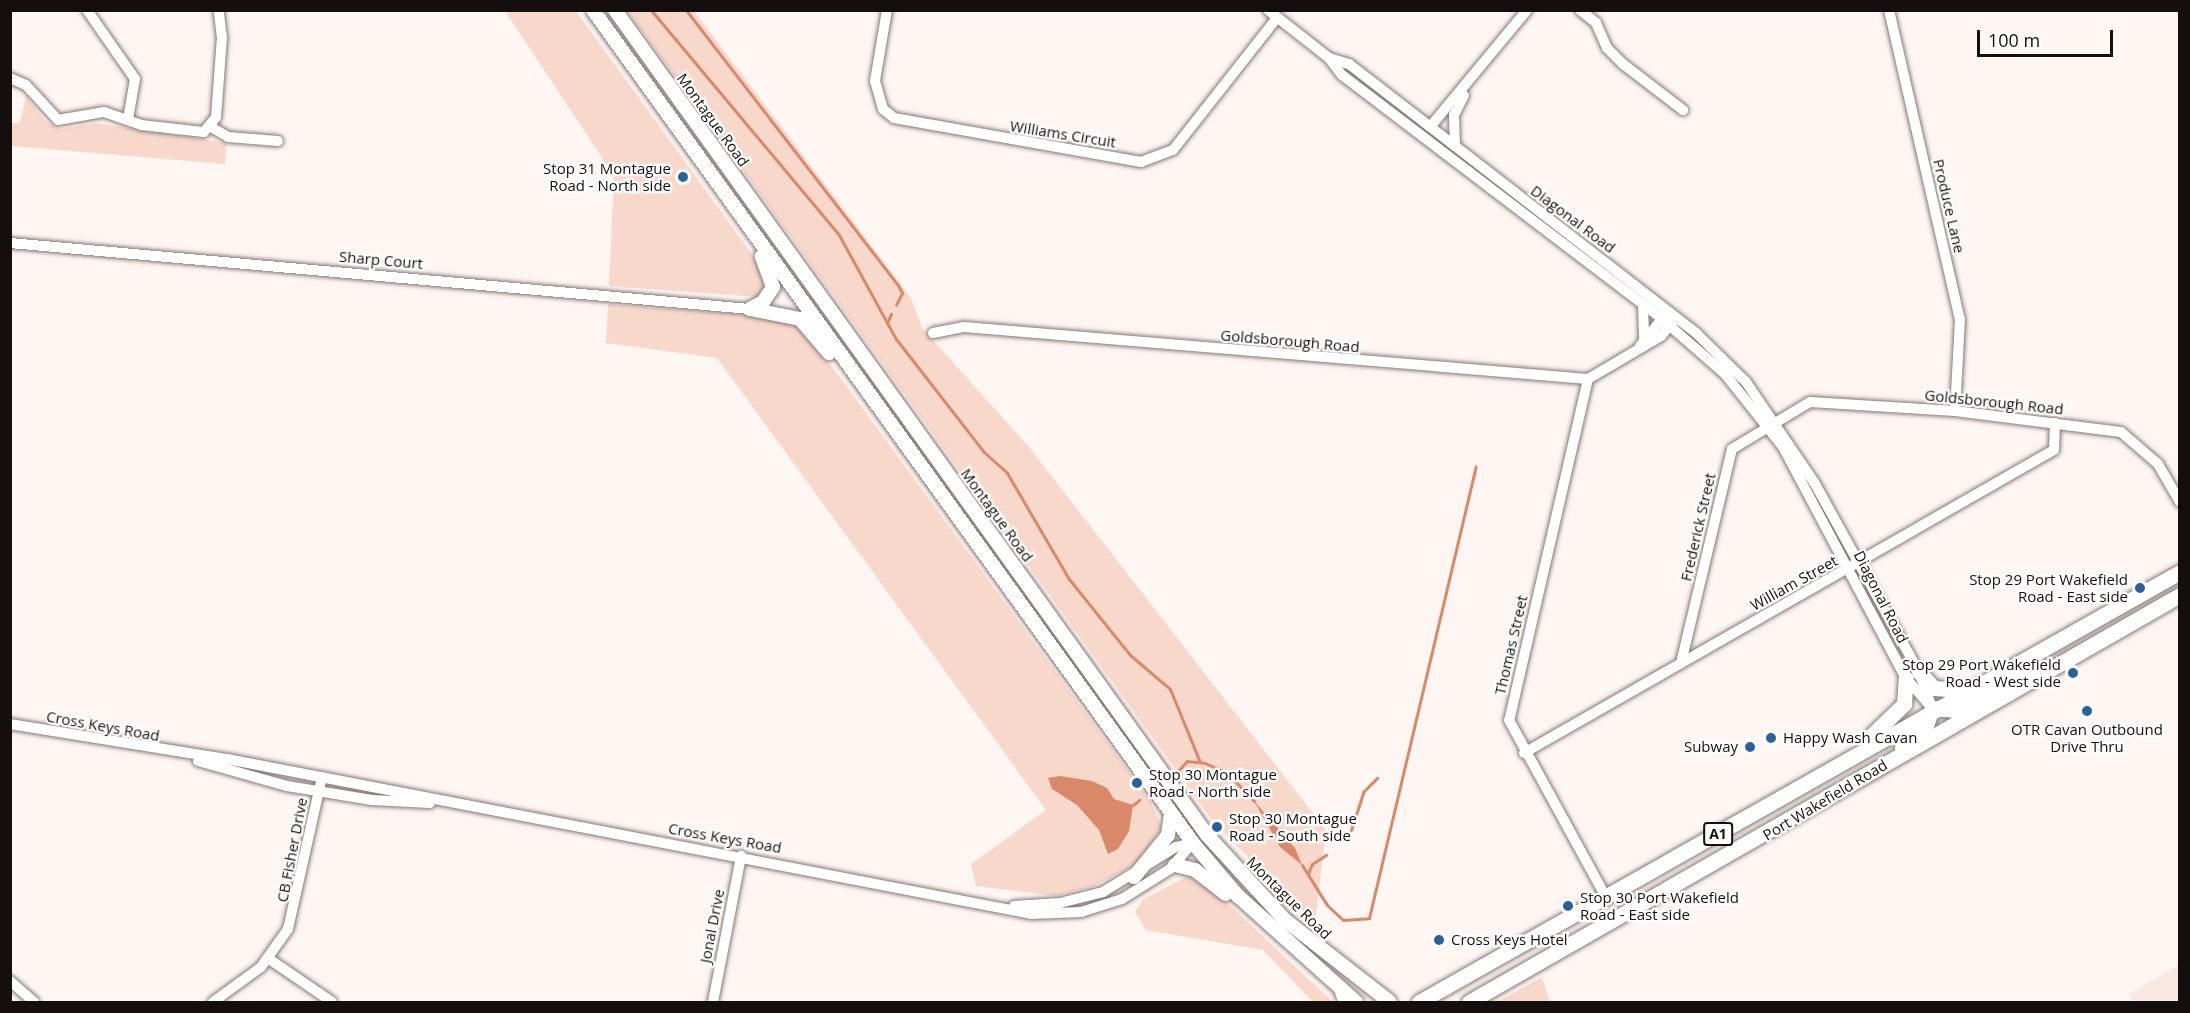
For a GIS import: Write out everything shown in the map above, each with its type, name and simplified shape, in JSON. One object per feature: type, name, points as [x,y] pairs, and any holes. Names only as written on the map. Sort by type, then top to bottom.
[{"type":"highway","name":"Port Wakefield Road","points":[[1419,1002],[1703,842],[1962,690],[2180,572]]},
{"type":"highway","name":"Port Wakefield Road","points":[[1469,1002],[1646,904],[2180,595]]},
{"type":"highway","points":[[1878,768],[1927,723],[1932,708],[1956,710],[2002,683],[2079,652]]},
{"type":"highway","points":[[1829,769],[1897,713],[1906,700],[1912,675],[1934,688],[1962,690]]},
{"type":"highway","points":[[1703,842],[1733,835],[1742,849]]},
{"type":"highway","points":[[1606,897],[1614,905],[1646,904]]},
{"type":"highway","points":[[1484,1002],[1496,987]]},
{"type":"main road","points":[[593,10],[1193,843],[1344,997],[1356,1002]]},
{"type":"main road","name":"Montague Road","points":[[615,10],[1148,754],[1240,874],[1321,952],[1390,1002]]},
{"type":"main road","points":[[747,224],[773,287],[764,302],[750,309]]},
{"type":"main road","points":[[750,309],[800,319],[864,388]]},
{"type":"main road","points":[[1148,754],[1193,830],[1193,843]]},
{"type":"main road","points":[[1134,877],[1168,835],[1171,814]]},
{"type":"main road","points":[[1193,843],[1240,874]]},
{"type":"main road","points":[[1175,865],[1205,876],[1254,921],[1287,941]]},
{"type":"street","points":[[87,10],[135,79],[128,119]]},
{"type":"street","name":"Williams Circuit","points":[[887,10],[875,81],[883,109],[894,118],[1141,162],[1173,150],[1273,14]]},
{"type":"street","points":[[1443,153],[1430,127],[1468,87],[1527,10]]},
{"type":"street","points":[[1580,10],[1623,64],[1683,110]]},
{"type":"street","name":"Produce Lane","points":[[1889,10],[1960,319],[1955,411]]},
{"type":"street","points":[[211,128],[222,38],[218,11]]},
{"type":"street","name":"Diagonal Road","points":[[1273,14],[1329,58],[1341,75],[1643,304],[1669,319]]},
{"type":"street","name":"Diagonal Road","points":[[1329,58],[1349,64],[1455,146],[1746,382],[1854,566],[1932,708]]},
{"type":"street","points":[[10,78],[26,85],[56,120],[104,112],[176,130],[211,128],[228,137],[278,141]]},
{"type":"street","points":[[1455,146],[1454,115],[1468,87]]},
{"type":"street","name":"Sharp Court","points":[[10,243],[750,309]]},
{"type":"street","points":[[1643,304],[1644,340]]},
{"type":"street","points":[[1637,350],[1644,340],[1669,319]]},
{"type":"street","points":[[1588,379],[1637,350],[1669,319]]},
{"type":"street","name":"Goldsborough Road","points":[[933,333],[964,327],[1588,379]]},
{"type":"street","name":"Thomas Street","points":[[1588,379],[1509,720],[1524,753],[1606,897]]},
{"type":"street","name":"Goldsborough Road","points":[[1772,423],[1810,402],[1955,411],[2121,432],[2158,464],[2180,502]]},
{"type":"street","name":"Frederick Street","points":[[1681,663],[1732,449],[1772,423]]},
{"type":"street","name":"William Street","points":[[1524,753],[2054,450],[2055,423]]},
{"type":"street","name":"Cross Keys Road","points":[[10,724],[189,757],[322,777],[439,803],[741,856],[1042,915],[1097,908],[1135,892],[1175,865],[1193,843]]},
{"type":"street","name":"Cross Keys Road","points":[[189,757],[251,778],[319,791],[439,803]]},
{"type":"street","name":"CB Fisher Drive","points":[[213,1002],[269,959],[295,912],[322,777]]},
{"type":"street","name":"Cross Keys Road","points":[[1005,906],[1072,902],[1134,877],[1176,847],[1193,843]]},
{"type":"street","name":"Jonal Drive","points":[[713,1002],[741,856]]},
{"type":"street","points":[[269,959],[332,1002]]},
{"type":"street","points":[[10,981],[34,1002]]},
{"type":"shaded area","points":[[505,11],[576,11],[751,253],[765,284],[758,297],[609,286],[614,176]]},
{"type":"shaded area","points":[[628,11],[694,11],[911,298],[922,328],[1029,447],[1326,830],[1315,923],[1215,824]]},
{"type":"shaded area","points":[[26,96],[45,121],[61,129],[96,123],[227,143],[225,164],[11,146],[11,123],[20,123]]},
{"type":"shaded area","points":[[608,304],[791,319],[817,346],[1150,801],[1162,827],[1137,863],[1094,886],[1056,896],[976,886],[971,864],[1046,810],[717,358],[606,343]]},
{"type":"shaded area","points":[[1060,776],[1092,781],[1107,788],[1114,799],[1133,805],[1129,831],[1118,849],[1108,854],[1099,830],[1077,805],[1052,789],[1048,778]]},
{"type":"shaded area","points":[[1254,801],[1295,848],[1302,865],[1280,847]]},
{"type":"shaded area","points":[[1188,876],[1222,898],[1333,1002],[1313,1002],[1263,950],[1146,930],[1135,912],[1142,900]]},
{"type":"shaded area","points":[[2179,965],[2179,1002],[2134,1002],[2129,994]]},
{"type":"shaded area","points":[[1542,977],[1550,1002],[1497,1002],[1521,989]]},
{"type":"waterway","points":[[651,10],[839,235],[896,339],[984,452],[1007,473],[1069,579],[1130,655],[1170,689],[1200,762]]},
{"type":"waterway","points":[[686,10],[898,285],[902,293],[896,305]]},
{"type":"waterway","points":[[887,323],[891,314]]},
{"type":"waterway","points":[[1302,865],[1327,905],[1343,920],[1369,918],[1476,467]]},
{"type":"waterway","points":[[1178,771],[1187,761],[1205,763],[1227,773],[1254,801]]},
{"type":"waterway","points":[[1351,830],[1363,792],[1377,778]]},
{"type":"waterway","points":[[1133,805],[1139,800]]},
{"type":"waterway","points":[[1308,874],[1312,864],[1326,855]]},
{"type":"place","name":"Stop 31 Montague Road - North side","points":[[683,177]]},
{"type":"place","name":"Stop 29 Port Wakefield Road - East side","points":[[2140,588]]},
{"type":"place","name":"Stop 29 Port Wakefield Road - West side","points":[[2073,673]]},
{"type":"place","name":"OTR Cavan Outbound Drive Thru","points":[[2087,711]]},
{"type":"place","name":"Happy Wash Cavan","points":[[1771,738]]},
{"type":"place","name":"Subway","points":[[1750,747]]},
{"type":"place","name":"Stop 30 Montague Road - North side","points":[[1137,783]]},
{"type":"place","name":"Stop 30 Montague Road - South side","points":[[1217,827]]},
{"type":"place","name":"Stop 30 Port Wakefield Road - East side","points":[[1568,906]]},
{"type":"place","name":"Cross Keys Hotel","points":[[1439,940]]}]
